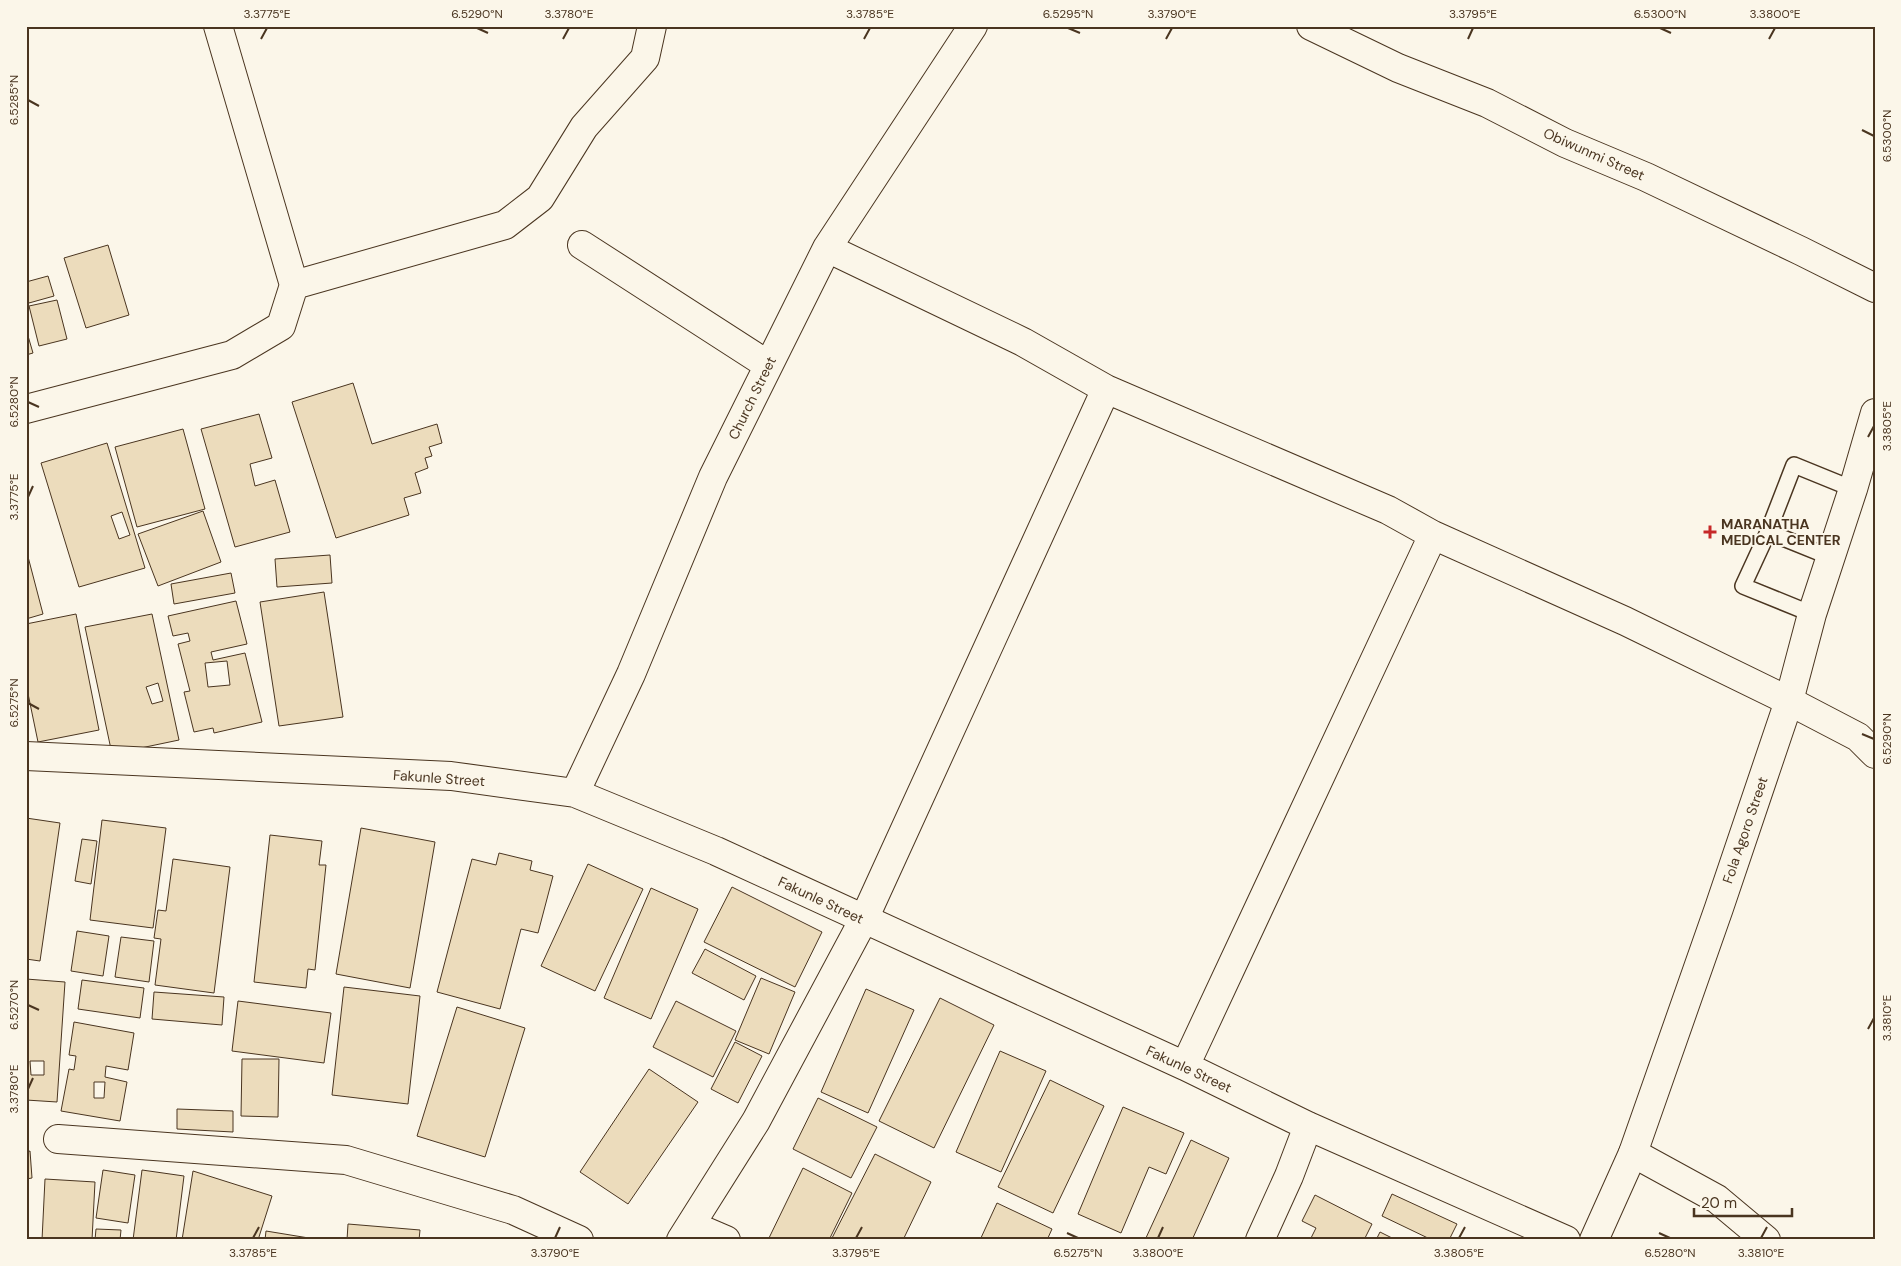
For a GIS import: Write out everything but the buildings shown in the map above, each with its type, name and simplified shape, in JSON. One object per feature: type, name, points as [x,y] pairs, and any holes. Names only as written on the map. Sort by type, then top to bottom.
[{"type":"street","points":[[26,409],[232,355],[281,326],[294,286],[218,26]]},
{"type":"street","points":[[294,286],[505,225],[540,198],[584,127],[645,58],[652,26]]},
{"type":"street","name":"Church Street","points":[[575,793],[631,674],[713,477],[827,248],[973,26]]},
{"type":"street","name":"Obiwunmi Street","points":[[1311,26],[1398,68],[1487,103],[1565,143],[1655,181],[1875,288]]},
{"type":"street","points":[[582,245],[768,365]]},
{"type":"street","points":[[827,248],[1023,342],[1106,389],[1388,510],[1433,535],[1625,621],[1858,737],[1875,754]]},
{"type":"street","points":[[726,1240],[686,1232],[756,1121],[864,919],[1106,389]]},
{"type":"street","name":"Fola Agoro Street","points":[[1594,1240],[1632,1153],[1719,908],[1789,701],[1812,614],[1853,489],[1875,413]]},
{"type":"street","points":[[1185,1066],[1433,535]]},
{"type":"street","name":"Fakunle Street","points":[[26,756],[451,776],[575,793],[716,851],[1185,1066],[1308,1126],[1566,1240]]},
{"type":"street","points":[[1260,1240],[1289,1176],[1308,1126]]},
{"type":"street","points":[[58,1139],[346,1160],[513,1210],[578,1240]]},
{"type":"street","points":[[1632,1153],[1718,1200],[1766,1240]]},
{"type":"lane","points":[[1812,614],[1743,586],[1768,532],[1794,465],[1853,489]]},
{"type":"lane","points":[[1768,532],[1830,557]]},
{"type":"place","name":"MARANATHA MEDICAL CENTER","points":[[1710,532]]}]
